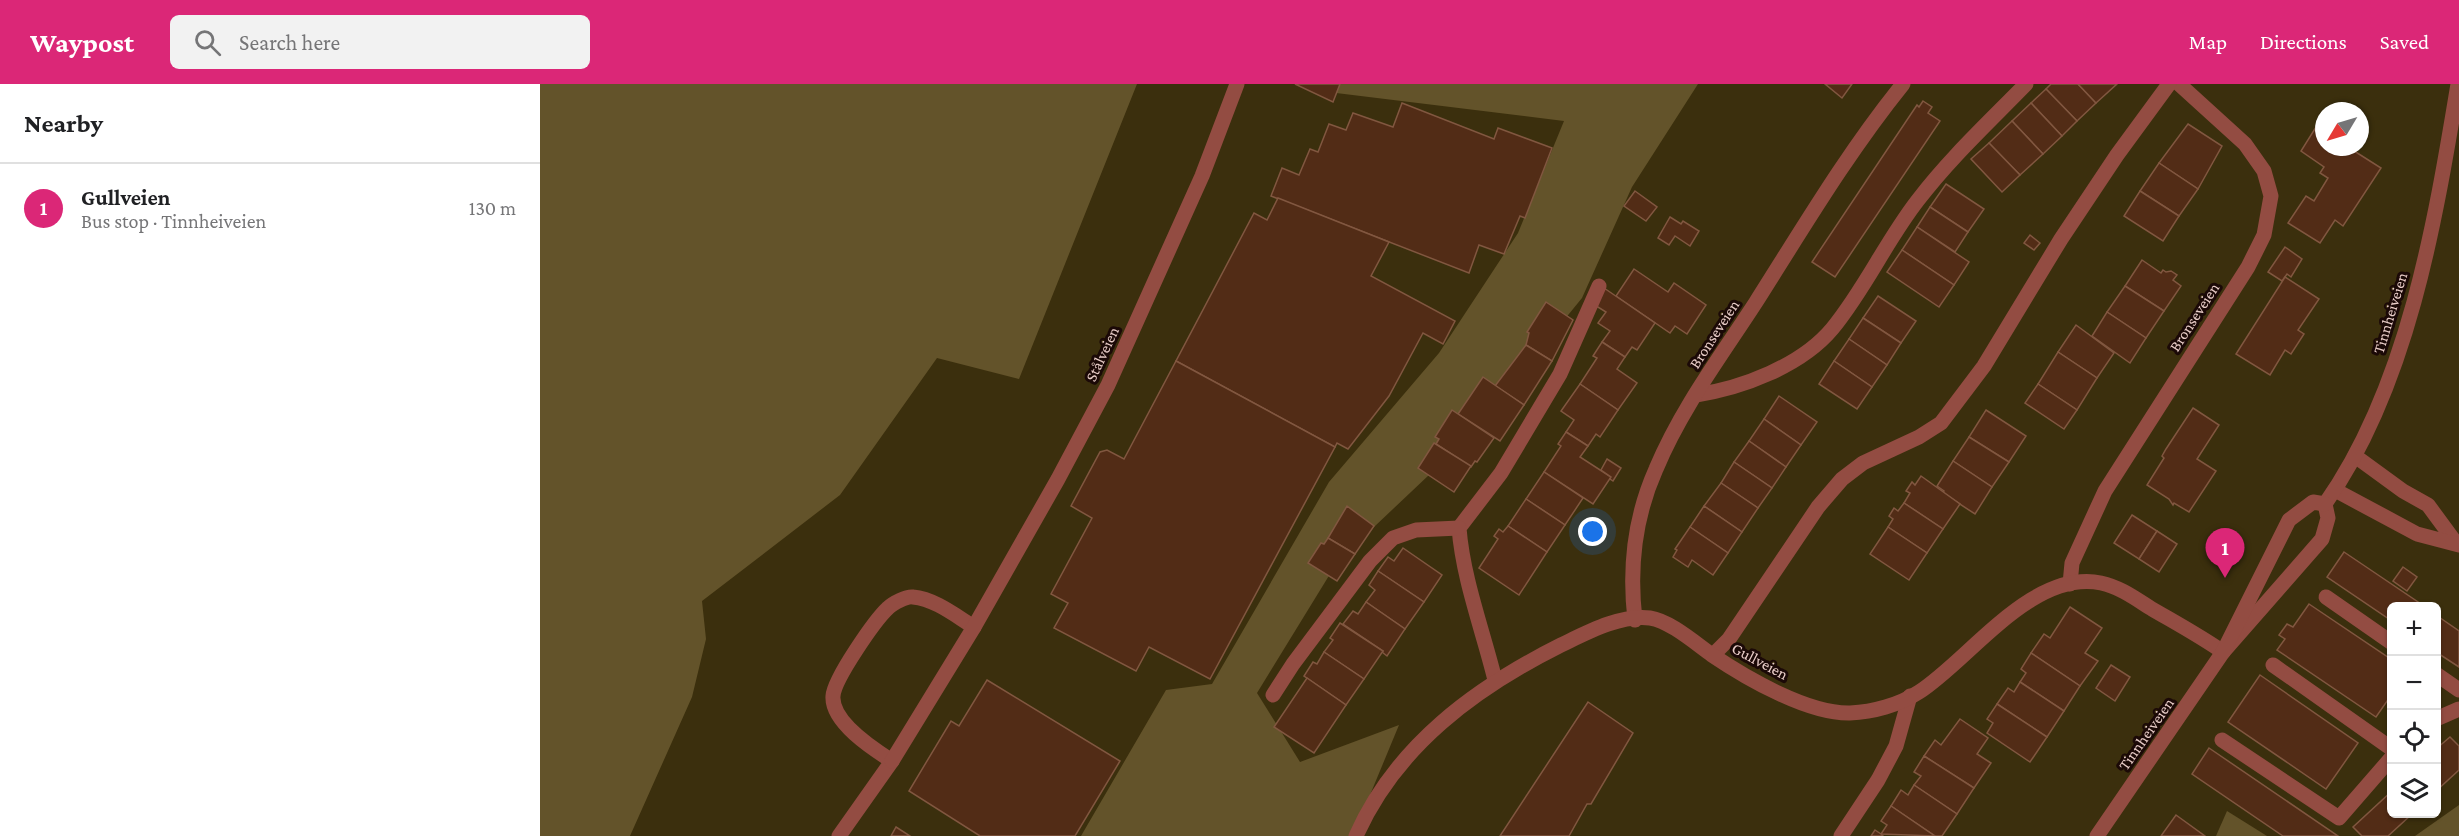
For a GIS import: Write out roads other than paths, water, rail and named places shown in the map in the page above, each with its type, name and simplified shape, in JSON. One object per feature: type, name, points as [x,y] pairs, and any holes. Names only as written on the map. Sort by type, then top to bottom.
[{"type":"street","name":"Stålveien","points":[[839,836],[892,761],[974,627],[1108,385],[1198,187],[1237,84]]},
{"type":"street","name":"Bronseveien","points":[[1696,395],[1815,206],[1903,84]]},
{"type":"street","name":"Bronseveien","points":[[1696,395],[1720,391],[1779,369],[1807,351],[1831,330],[1917,201],[1946,166],[2026,84]]},
{"type":"street","points":[[1713,655],[1729,639],[1813,515],[1842,479],[1863,463],[1919,438],[1941,423],[1984,366],[2061,239],[2117,155],[2169,84]]},
{"type":"street","name":"Bronseveien","points":[[2070,584],[2072,563],[2105,491],[2248,267],[2264,235],[2271,195],[2264,171],[2245,144],[2179,84]]},
{"type":"street","name":"Tinnheiveien","points":[[2223,652],[2322,539],[2328,518],[2325,504],[2355,456],[2384,391],[2418,294],[2441,186],[2458,84]]},
{"type":"street","points":[[1495,680],[1484,632],[1462,560],[1459,528],[1501,473],[1560,374],[1599,286]]},
{"type":"street","points":[[1635,620],[1632,588],[1641,511],[1655,469],[1696,395]]},
{"type":"street","points":[[2355,456],[2403,491],[2428,505],[2457,544]]},
{"type":"street","points":[[2335,490],[2417,534],[2457,544]]},
{"type":"street","name":"Tinnheiveien","points":[[2097,836],[2223,652],[2289,520],[2313,501],[2325,504]]},
{"type":"street","points":[[1273,695],[1293,664],[1370,561],[1393,538],[1416,530],[1459,528]]},
{"type":"street","name":"Gullveien","points":[[1354,833],[1380,791],[1418,744],[1456,710],[1495,680],[1590,631],[1618,621],[1650,618],[1680,632],[1744,676],[1806,705],[1848,713],[1887,707],[1918,693],[2005,617],[2040,595],[2070,584],[2100,583],[2125,592],[2183,625],[2223,652]]},
{"type":"street","points":[[892,761],[866,744],[849,728],[837,712],[833,696],[844,670],[865,635],[889,607],[910,597],[930,602],[974,627]]},
{"type":"street","points":[[2326,597],[2387,640]]},
{"type":"street","points":[[2273,665],[2387,746]]},
{"type":"street","points":[[2441,677],[2459,690]]},
{"type":"street","points":[[1841,836],[1878,780],[1896,746],[1910,696]]},
{"type":"street","points":[[2441,717],[2459,709]]},
{"type":"street","points":[[2222,740],[2339,818],[2387,762]]},
{"type":"place","name":"Gullveien","points":[[2225,578]]}]
